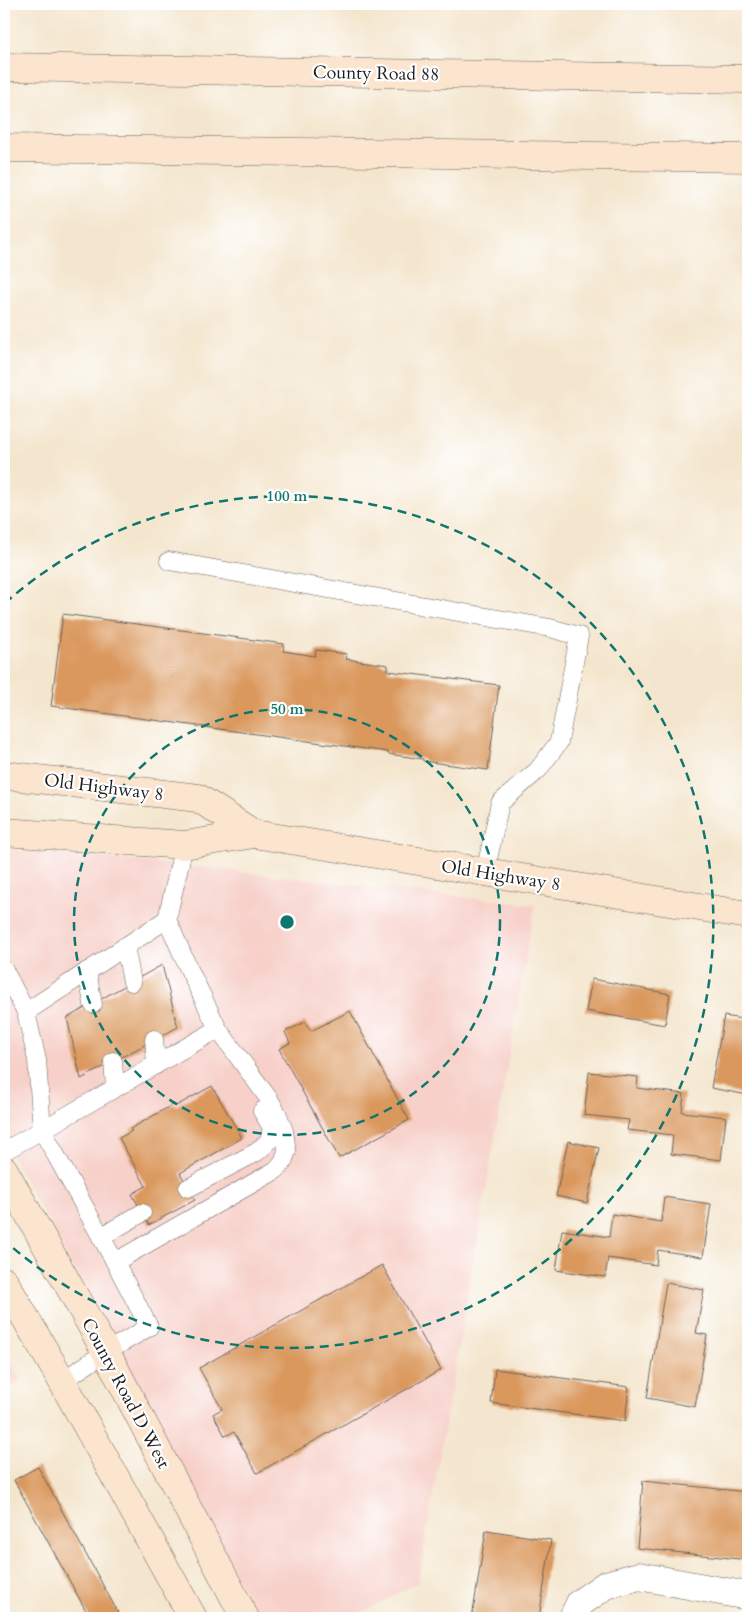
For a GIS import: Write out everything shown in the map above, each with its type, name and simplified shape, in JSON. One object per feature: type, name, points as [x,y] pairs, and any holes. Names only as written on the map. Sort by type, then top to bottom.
[{"type":"main road","name":"County Road 88","points":[[4,67],[748,79]]},
{"type":"main road","points":[[4,148],[748,158]]},
{"type":"main road","name":"Old Highway 8","points":[[4,775],[198,798],[254,834]]},
{"type":"main road","name":"Old Highway 8","points":[[4,832],[184,845],[254,834],[748,915]]},
{"type":"main road","name":"County Road D West","points":[[4,1170],[106,1352],[245,1618]]},
{"type":"main road","points":[[4,1281],[62,1381],[193,1618]]},
{"type":"street","points":[[573,1618],[580,1603],[586,1598],[606,1586],[639,1576],[748,1596]]},
{"type":"lane","points":[[169,561],[550,628],[579,636],[559,742],[538,770],[500,803],[485,873]]},
{"type":"lane","points":[[115,1262],[276,1170],[283,1162],[287,1152],[284,1131],[269,1099],[218,1029],[167,918],[184,845]]},
{"type":"lane","points":[[26,1012],[167,918]]},
{"type":"lane","points":[[125,946],[132,982]]},
{"type":"lane","points":[[4,970],[26,1012],[37,1060],[42,1130],[149,1327],[62,1381]]},
{"type":"lane","points":[[87,971],[93,1004]]},
{"type":"lane","points":[[4,1151],[218,1029]]},
{"type":"lane","points":[[154,1039],[156,1065]]},
{"type":"lane","points":[[114,1061],[115,1088]]},
{"type":"lane","points":[[188,1188],[257,1152],[269,1141],[272,1128],[255,1097],[253,1077]]},
{"type":"lane","points":[[101,1237],[142,1213]]},
{"type":"shaded area","points":[[4,849],[207,868],[535,905],[418,1582],[353,1618],[258,1618],[127,1366],[4,1142]]},
{"type":"shaded area","points":[[4,1349],[21,1381],[4,1391]]},
{"type":"building","points":[[63,614],[284,644],[283,651],[315,656],[316,650],[347,654],[346,659],[388,665],[388,671],[499,685],[488,770],[423,761],[423,759],[388,754],[388,752],[51,706]]},
{"type":"building","points":[[162,965],[178,1027],[81,1079],[67,1018]]},
{"type":"building","points":[[592,979],[670,994],[665,1025],[586,1011]]},
{"type":"building","points":[[350,1011],[409,1120],[339,1158],[279,1049],[290,1043],[285,1032],[305,1022],[311,1031]]},
{"type":"building","points":[[724,1016],[748,1020],[748,1095],[711,1088]]},
{"type":"building","points":[[589,1072],[638,1077],[637,1088],[684,1094],[682,1112],[726,1117],[721,1160],[671,1154],[673,1135],[627,1130],[629,1120],[584,1115]]},
{"type":"building","points":[[212,1086],[242,1138],[180,1173],[195,1200],[149,1225],[132,1194],[146,1186],[119,1138],[132,1131],[130,1129],[174,1104],[176,1106]]},
{"type":"building","points":[[568,1141],[599,1148],[587,1203],[556,1196]]},
{"type":"building","points":[[664,1197],[711,1204],[703,1257],[658,1250],[656,1265],[608,1258],[605,1277],[556,1270],[562,1230],[609,1237],[612,1214],[661,1222]]},
{"type":"building","points":[[382,1265],[441,1370],[257,1473],[234,1432],[225,1436],[213,1414],[222,1409],[199,1368]]},
{"type":"building","points":[[666,1283],[704,1290],[696,1333],[707,1335],[695,1407],[647,1398]]},
{"type":"building","points":[[495,1369],[629,1387],[625,1421],[491,1403]]},
{"type":"building","points":[[747,1399],[748,1416],[745,1416]]},
{"type":"building","points":[[38,1467],[121,1618],[90,1618],[14,1480]]},
{"type":"building","points":[[643,1481],[748,1492],[748,1560],[637,1548]]},
{"type":"building","points":[[486,1530],[551,1540],[539,1618],[472,1618]]}]
